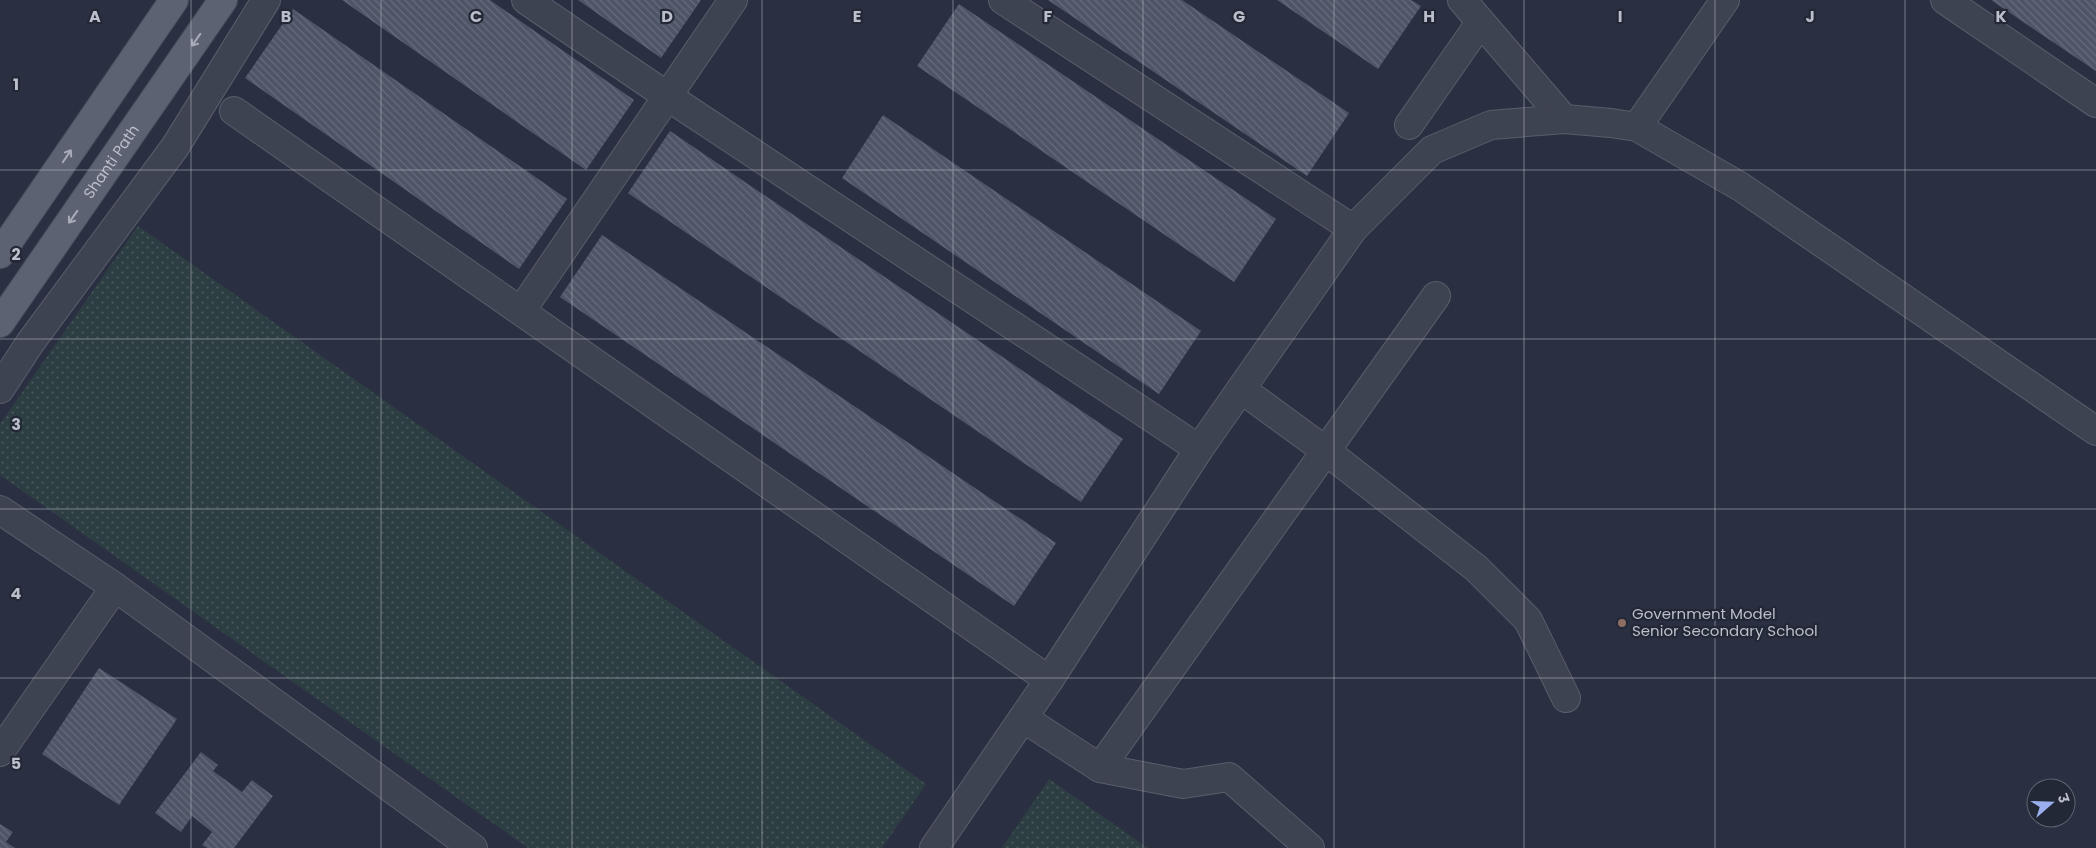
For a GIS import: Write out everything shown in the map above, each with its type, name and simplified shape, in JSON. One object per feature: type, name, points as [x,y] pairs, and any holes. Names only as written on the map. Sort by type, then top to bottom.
[{"type":"main road","points":[[0,254],[174,0]]},
{"type":"main road","name":"Shanti Path","points":[[0,323],[223,0]]},
{"type":"street","points":[[0,389],[30,343],[175,147],[266,0]]},
{"type":"street","points":[[526,0],[667,96],[1199,449]]},
{"type":"street","points":[[521,311],[734,0]]},
{"type":"street","points":[[1003,0],[1353,229]]},
{"type":"street","points":[[1462,0],[1564,119]]},
{"type":"street","points":[[1638,127],[1725,0]]},
{"type":"street","points":[[1945,0],[2096,103]]},
{"type":"street","points":[[1409,125],[1480,23]]},
{"type":"street","points":[[234,111],[1049,680]]},
{"type":"street","points":[[934,848],[1049,680],[1199,449],[1353,229],[1432,150],[1491,125],[1564,119],[1638,127],[1741,186],[2096,431]]},
{"type":"street","points":[[1100,768],[1436,296]]},
{"type":"street","points":[[1241,389],[1326,450],[1476,568],[1528,620],[1566,698]]},
{"type":"street","points":[[0,510],[115,588],[473,848]]},
{"type":"street","points":[[0,752],[115,588]]},
{"type":"street","points":[[1023,718],[1100,768],[1183,784],[1229,777],[1310,848]]},
{"type":"shaded area","points":[[138,226],[926,784],[882,848],[528,848],[0,475],[0,424]]},
{"type":"shaded area","points":[[1049,779],[1148,848],[1002,848]]},
{"type":"building","points":[[342,0],[490,0],[634,100],[586,170]]},
{"type":"building","points":[[578,0],[701,0],[661,58]]},
{"type":"building","points":[[1048,0],[1182,0],[1349,113],[1307,176]]},
{"type":"building","points":[[1277,0],[1411,0],[1421,6],[1378,69]]},
{"type":"building","points":[[1991,0],[2096,0],[2096,71],[2035,30]]},
{"type":"building","points":[[959,4],[1276,219],[1234,282],[917,66]]},
{"type":"building","points":[[293,9],[567,199],[519,269],[245,78]]},
{"type":"building","points":[[883,115],[1201,331],[1159,394],[842,178]]},
{"type":"building","points":[[670,131],[1123,439],[1081,502],[628,193]]},
{"type":"building","points":[[602,235],[1056,543],[1014,606],[560,297]]},
{"type":"building","points":[[99,668],[177,719],[119,805],[42,754]]},
{"type":"building","points":[[201,752],[218,765],[213,771],[242,792],[252,780],[273,796],[234,848],[207,848],[202,845],[212,832],[192,816],[181,832],[155,813]]},
{"type":"building","points":[[0,824],[13,832],[6,842],[15,848],[0,848]]},
{"type":"place","name":"Government Model Senior Secondary School","points":[[1622,623]]}]
